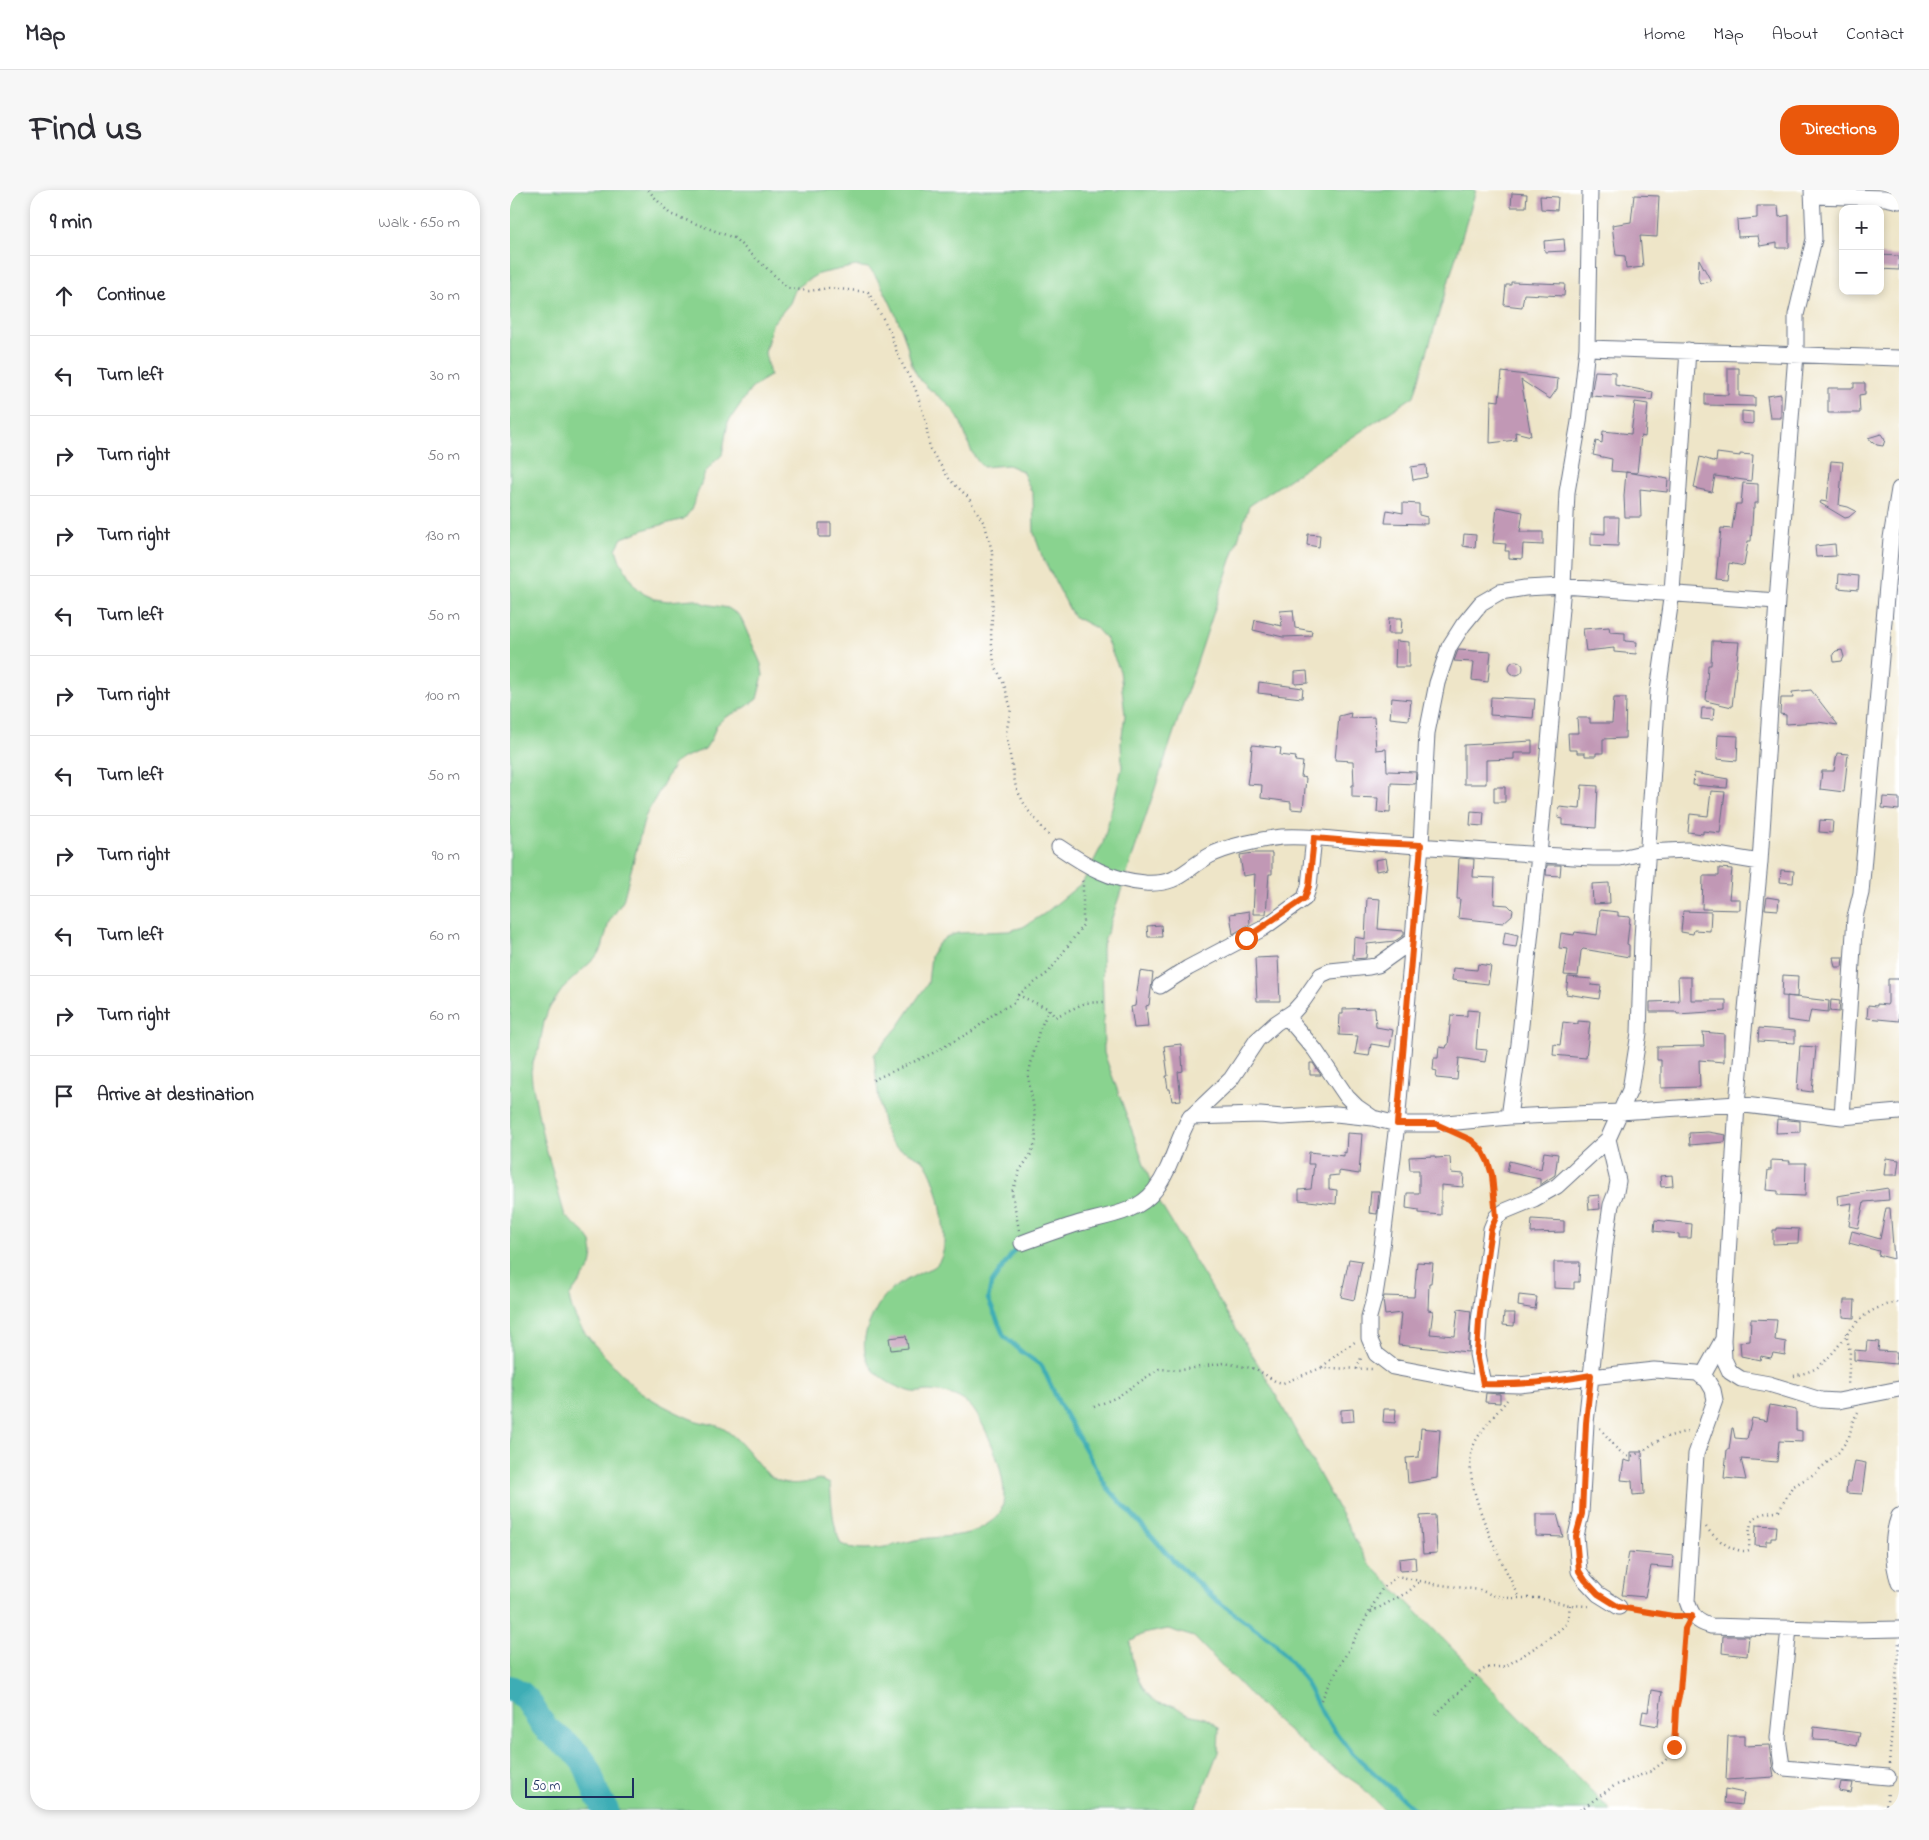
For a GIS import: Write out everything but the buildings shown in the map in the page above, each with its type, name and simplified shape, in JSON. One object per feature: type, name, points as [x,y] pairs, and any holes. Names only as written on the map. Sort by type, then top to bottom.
[{"type":"street","points":[[1509,1118],[1519,1044],[1539,855],[1563,586],[1567,492],[1579,422],[1587,348],[1590,190]]},
{"type":"street","points":[[1899,201],[1885,198],[1812,193],[1814,239],[1796,315],[1796,354],[1777,600],[1760,862],[1737,1104],[1723,1340],[1724,1360],[1730,1372],[1740,1379],[1769,1384],[1821,1400],[1838,1401],[1899,1389]]},
{"type":"street","points":[[1587,348],[1899,358]]},
{"type":"street","points":[[1483,1384],[1477,1354],[1479,1321],[1491,1229],[1496,1217],[1556,1186],[1608,1139],[1630,1090],[1639,1034],[1642,938],[1658,691],[1672,592],[1688,350]]},
{"type":"street","points":[[1842,1117],[1855,917],[1860,893],[1891,538],[1899,489]]},
{"type":"street","points":[[1777,600],[1563,586],[1500,592],[1481,603],[1463,625],[1450,647],[1437,683],[1427,733],[1421,845],[1397,1124],[1380,1263],[1369,1317],[1369,1338],[1376,1354],[1393,1367],[1483,1384],[1519,1385],[1555,1382],[1591,1375],[1654,1370],[1697,1374],[1707,1380],[1713,1390],[1715,1400],[1696,1454],[1688,1601],[1692,1616],[1700,1623],[1711,1626],[1899,1629]]},
{"type":"street","points":[[1059,847],[1099,873],[1144,883],[1164,882],[1178,878],[1210,855],[1244,844],[1281,837],[1421,845],[1539,855],[1620,858],[1647,852],[1687,850],[1760,862]]},
{"type":"street","points":[[1160,986],[1188,968],[1262,929],[1305,898],[1309,886],[1314,838]]},
{"type":"street","points":[[1022,1243],[1063,1228],[1131,1209],[1144,1202],[1167,1172],[1188,1119],[1231,1079],[1257,1040],[1294,1011],[1324,972],[1378,965],[1413,940]]},
{"type":"street","points":[[1286,1016],[1315,1050],[1347,1097],[1373,1118]]},
{"type":"street","points":[[1191,1117],[1214,1118],[1260,1115],[1282,1117],[1336,1114],[1373,1118],[1397,1124],[1436,1124],[1737,1104],[1842,1117],[1899,1112]]},
{"type":"street","points":[[1608,1139],[1618,1181],[1611,1205],[1605,1246],[1587,1413],[1582,1514],[1576,1536],[1579,1571],[1598,1594],[1619,1607]]},
{"type":"street","points":[[1702,1377],[1723,1340]]},
{"type":"street","points":[[1713,1390],[1740,1379]]},
{"type":"street","points":[[1899,1516],[1894,1530],[1894,1565],[1899,1583]]},
{"type":"street","points":[[1789,1628],[1778,1738],[1782,1766],[1784,1768],[1888,1777]]},
{"type":"path","points":[[648,190],[670,214],[734,238],[788,288],[809,291],[829,288],[868,292],[890,329],[898,356],[915,388],[926,419],[930,449],[950,480],[968,497],[985,525],[992,551],[993,597],[991,637],[994,663],[1004,684],[1010,709],[1006,733],[1016,788],[1027,809],[1059,847]]},
{"type":"path","points":[[873,1080],[931,1054],[974,1030],[996,1012],[1014,1003],[1018,995],[1049,972],[1083,926],[1083,882],[1079,875]]},
{"type":"path","points":[[1018,995],[1048,1009],[1055,1017],[1085,1003],[1104,1002]]},
{"type":"path","points":[[1022,1243],[1012,1192],[1020,1170],[1031,1154],[1036,1140],[1034,1109],[1028,1076],[1039,1031],[1048,1009]]},
{"type":"path","points":[[1462,1136],[1471,1140],[1482,1150],[1488,1162],[1492,1175],[1496,1217]]},
{"type":"path","points":[[1769,1384],[1818,1367],[1858,1320],[1874,1309],[1899,1302]]},
{"type":"path","points":[[1846,1334],[1850,1352],[1849,1399]]},
{"type":"path","points":[[1321,1368],[1340,1350],[1357,1340],[1369,1338]]},
{"type":"path","points":[[1094,1408],[1117,1397],[1159,1369],[1182,1370],[1224,1363],[1256,1369],[1283,1382],[1321,1368],[1393,1367]]},
{"type":"path","points":[[1519,1385],[1474,1446],[1469,1462],[1471,1480],[1493,1545],[1521,1598]]},
{"type":"path","points":[[1693,1507],[1718,1540],[1744,1552],[1749,1550],[1749,1529],[1752,1521],[1762,1514],[1779,1511],[1792,1487],[1814,1474],[1839,1452],[1849,1437],[1853,1421],[1867,1395]]},
{"type":"path","points":[[1587,1413],[1627,1458],[1635,1456],[1662,1438],[1704,1427]]},
{"type":"path","points":[[1321,1700],[1382,1589],[1396,1576],[1434,1584],[1480,1590],[1492,1596],[1538,1598],[1570,1605],[1590,1606]]},
{"type":"path","points":[[1370,1613],[1408,1592],[1420,1580]]},
{"type":"path","points":[[1436,1714],[1482,1670],[1491,1666],[1505,1666],[1560,1632],[1566,1624],[1570,1605]]},
{"type":"path","points":[[1580,1810],[1614,1786],[1651,1771],[1665,1761],[1674,1747],[1676,1709],[1680,1691],[1685,1629],[1692,1616],[1673,1616],[1619,1607]]},
{"type":"path","points":[[1886,1810],[1899,1638]]},
{"type":"green space","points":[[510,190],[1476,190],[1414,396],[1249,506],[1102,948],[1104,1053],[1156,1197],[1267,1379],[1367,1561],[1610,1810],[1384,1810],[1361,1786],[1318,1757],[1268,1713],[1194,1637],[1168,1629],[1143,1634],[1130,1642],[1131,1650],[1137,1677],[1152,1698],[1159,1703],[1175,1706],[1188,1714],[1208,1719],[1219,1728],[1218,1752],[1195,1810],[510,1810]],"holes":[[[856,266],[868,268],[878,280],[899,323],[915,371],[925,385],[944,401],[958,417],[977,460],[983,467],[1008,465],[1022,471],[1033,495],[1034,533],[1042,556],[1073,616],[1096,628],[1106,639],[1120,671],[1125,715],[1121,742],[1122,768],[1103,843],[1083,882],[1044,914],[1023,927],[1009,931],[958,933],[946,937],[937,945],[931,956],[928,983],[898,1027],[874,1055],[879,1101],[887,1136],[894,1145],[921,1159],[927,1165],[939,1198],[944,1243],[942,1256],[936,1265],[896,1286],[880,1302],[866,1331],[864,1343],[867,1360],[876,1373],[897,1387],[913,1392],[947,1393],[958,1397],[968,1404],[979,1418],[992,1445],[998,1460],[1004,1491],[1003,1504],[999,1514],[992,1521],[977,1530],[955,1536],[924,1539],[869,1549],[859,1549],[841,1544],[834,1522],[830,1484],[819,1479],[800,1483],[786,1483],[775,1479],[723,1428],[691,1419],[663,1406],[638,1390],[587,1336],[576,1318],[569,1297],[591,1266],[593,1254],[591,1242],[584,1232],[565,1216],[543,1138],[531,1071],[539,1049],[548,1010],[564,987],[595,958],[602,948],[609,922],[623,901],[645,817],[674,764],[705,749],[712,738],[716,726],[724,718],[757,699],[763,675],[761,664],[740,616],[728,608],[705,604],[694,599],[668,601],[655,599],[644,594],[634,585],[620,561],[616,549],[622,538],[646,529],[684,519],[691,510],[705,473],[722,455],[728,422],[751,389],[770,375],[765,353],[772,324],[790,303],[795,290],[818,274]]]},
{"type":"waterway","points":[[1014,1251],[991,1284],[988,1299],[1004,1336],[1042,1366],[1059,1403],[1106,1486],[1172,1559],[1216,1600],[1274,1642],[1302,1676],[1325,1718],[1351,1752],[1415,1810]]},
{"type":"waterway","points":[[510,1688],[524,1696],[543,1725],[571,1748],[583,1761],[606,1810]]},
{"type":"route","points":[[1246,938],[1262,929],[1305,898],[1309,886],[1314,838],[1421,845],[1397,1124],[1436,1124],[1471,1140],[1482,1150],[1488,1162],[1492,1175],[1496,1217],[1491,1229],[1479,1321],[1477,1354],[1483,1384],[1519,1385],[1555,1382],[1591,1375],[1586,1423],[1582,1514],[1576,1536],[1579,1571],[1598,1594],[1619,1607],[1673,1616],[1692,1616],[1685,1629],[1680,1691],[1676,1709],[1674,1747]]}]
